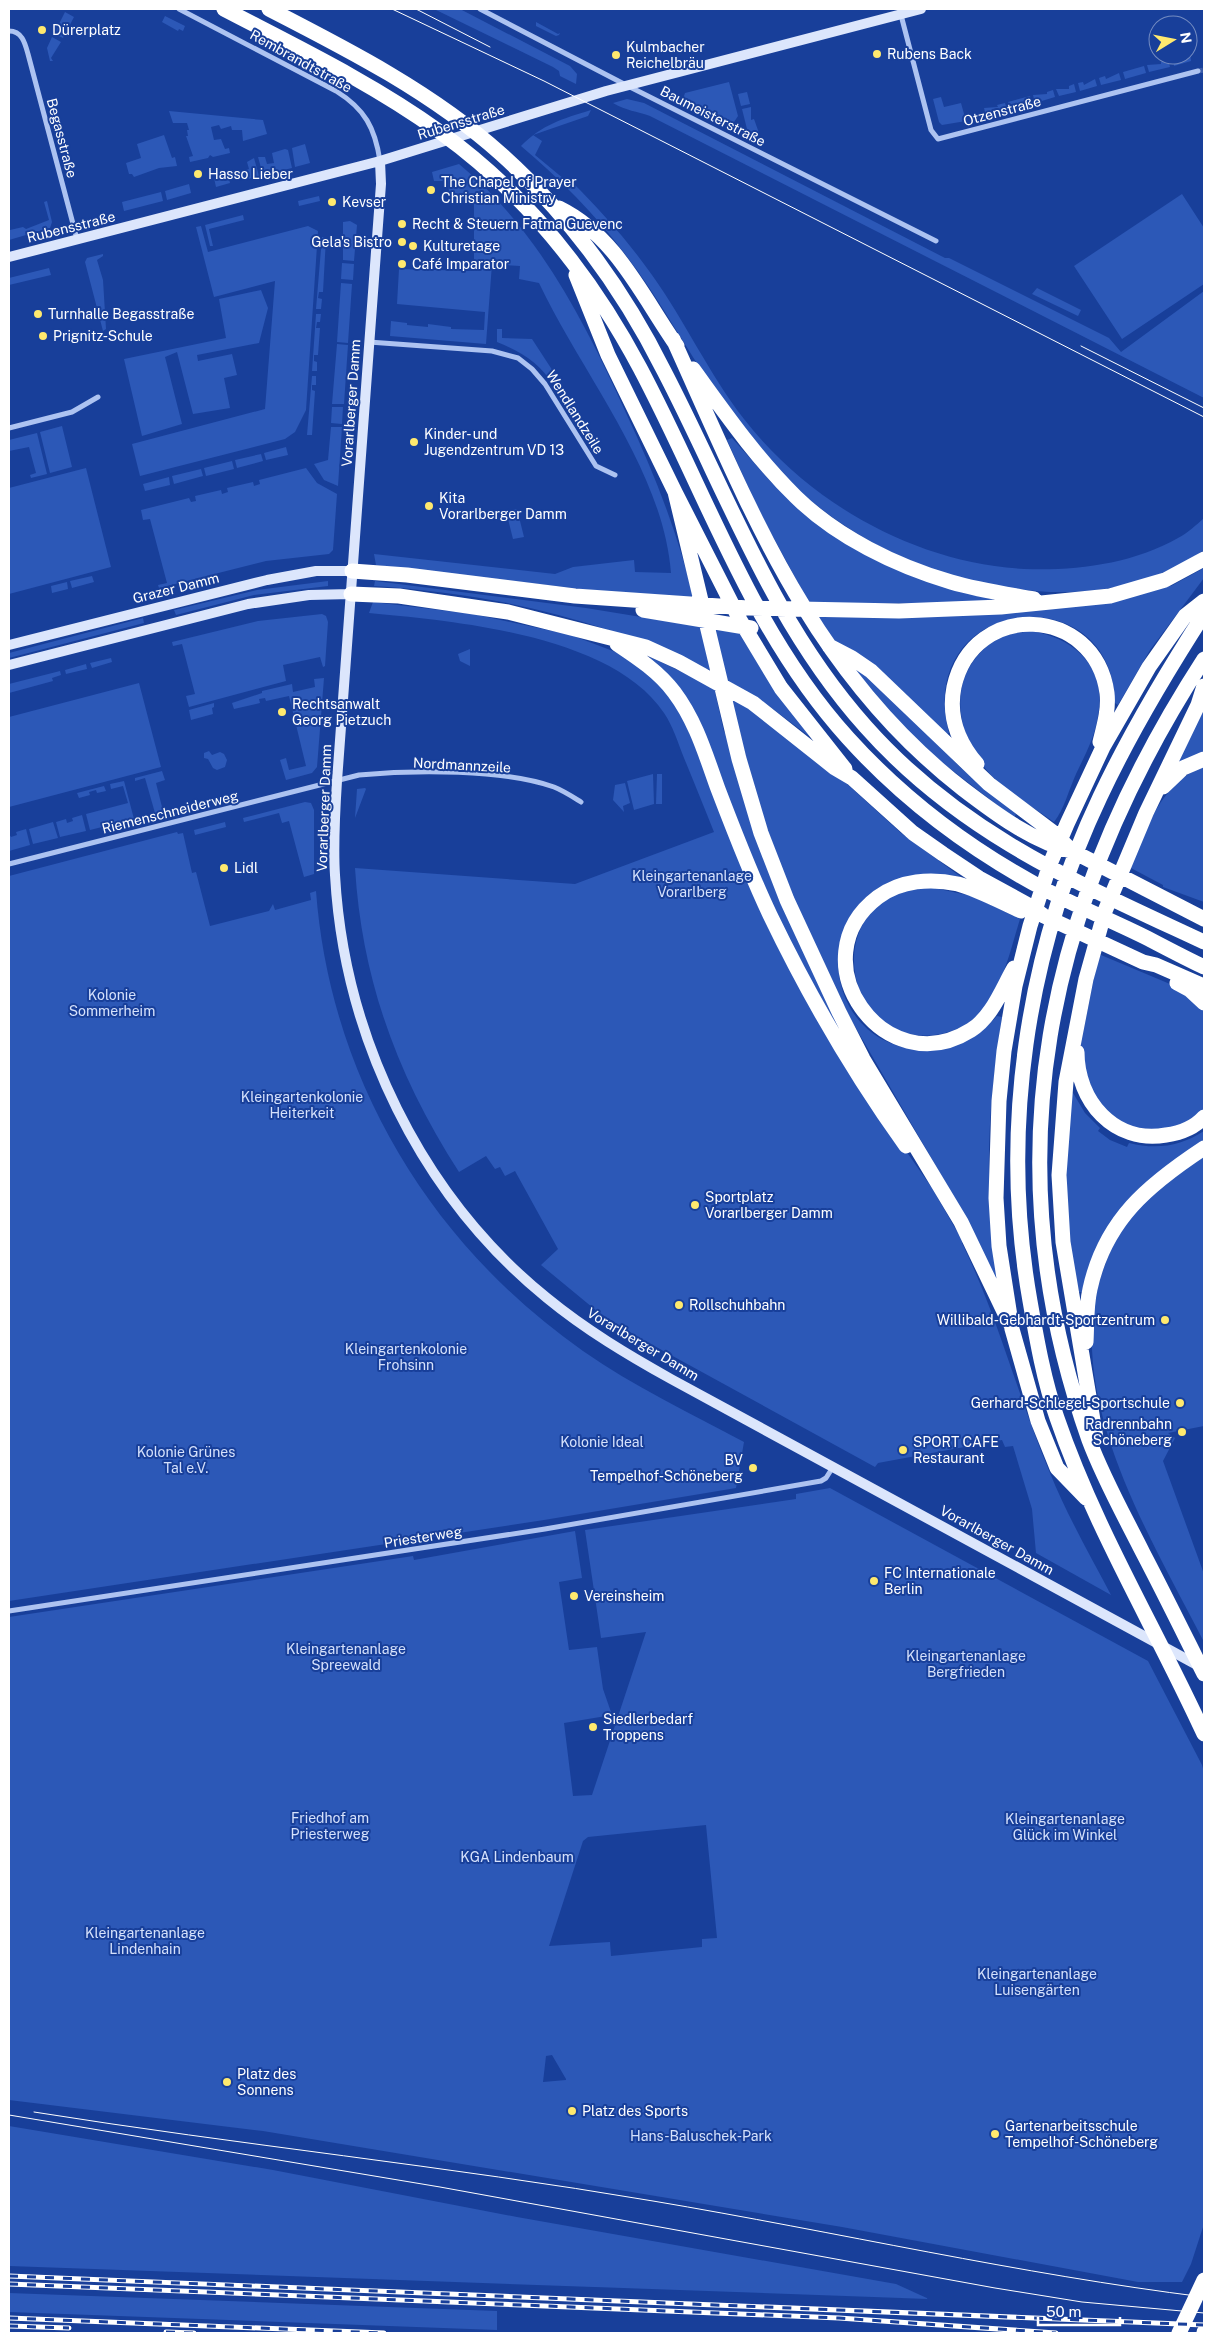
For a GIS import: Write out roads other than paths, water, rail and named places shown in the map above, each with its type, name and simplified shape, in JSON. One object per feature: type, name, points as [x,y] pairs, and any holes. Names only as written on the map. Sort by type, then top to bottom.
[{"type":"highway","points":[[224,9],[331,65],[426,122],[475,159],[534,216],[601,301],[640,368],[744,584],[772,635],[808,689],[848,738],[890,780],[961,839],[999,863],[1047,891],[1146,937],[1204,967]]},
{"type":"highway","points":[[269,9],[387,72],[450,115],[499,152],[553,205],[593,254],[639,324],[666,373],[768,586],[799,640],[836,691],[868,729],[905,767],[956,809],[1006,844],[1070,879],[1204,942]]},
{"type":"highway","points":[[553,205],[578,219],[606,243],[640,288],[733,425],[773,473],[796,497],[827,521],[874,551],[936,577],[984,590],[1047,602]]},
{"type":"highway","points":[[570,260],[608,355],[720,583],[781,688],[852,778],[913,833],[989,890],[1030,914],[1044,916],[1141,961],[1156,965],[1204,986]]},
{"type":"highway","points":[[673,339],[758,524],[791,588],[819,634],[862,693],[921,755],[986,807],[1051,846],[1074,852],[1204,919]]},
{"type":"highway","points":[[674,492],[698,581],[731,731],[752,804],[767,848],[807,947],[864,1059],[913,1140],[935,1182],[961,1222],[1012,1328]]},
{"type":"highway","points":[[352,571],[575,596],[822,610],[979,608],[1104,596],[1137,590],[1176,576],[1204,559]]},
{"type":"highway","points":[[351,594],[399,596],[475,606],[538,618],[609,639],[646,647],[710,677],[753,703],[835,768],[852,778]]},
{"type":"highway","points":[[575,596],[595,604],[666,613],[786,634],[836,649],[862,664],[882,681],[944,743],[1006,798],[1054,834],[1074,852]]},
{"type":"highway","points":[[1089,1501],[1077,1491],[1057,1468],[1038,1421],[1012,1328],[998,1231],[998,1131],[1004,1051],[1024,950],[1050,864],[1094,765],[1123,710],[1155,657],[1185,616],[1204,601]]},
{"type":"highway","points":[[1204,614],[1164,676],[1135,728],[1099,798],[1067,878],[1041,965],[1019,1098],[1016,1175],[1021,1250],[1040,1356],[1056,1416],[1105,1538],[1204,1734]]},
{"type":"highway","points":[[1006,798],[966,751],[958,735],[952,709],[956,677],[964,661],[984,639],[998,631],[1027,624],[1044,625],[1071,636],[1092,655],[1100,668],[1107,695],[1108,708],[1094,765]]},
{"type":"highway","points":[[609,639],[654,670],[674,692],[686,709],[701,742],[753,878],[824,1021],[863,1084],[905,1146],[935,1182]]},
{"type":"highway","points":[[1204,659],[1151,750],[1122,806],[1088,885],[1062,971],[1049,1037],[1041,1100],[1039,1164],[1042,1222],[1048,1272],[1068,1373],[1090,1442],[1117,1506],[1142,1550],[1204,1674]]},
{"type":"highway","points":[[1102,1474],[1063,1242],[1059,1176],[1066,1082],[1086,979],[1105,911],[1146,813],[1198,705],[1204,686]]},
{"type":"highway","points":[[1146,813],[1173,775],[1192,763],[1204,759]]},
{"type":"highway","points":[[989,890],[938,881],[922,881],[896,887],[872,902],[855,924],[849,938],[846,958],[847,980],[861,1010],[872,1022],[898,1038],[917,1043],[934,1043],[953,1039],[972,1030],[984,1019],[1024,950]]},
{"type":"highway","points":[[1183,907],[1204,913]]},
{"type":"highway","points":[[1141,961],[1153,971],[1190,990],[1204,1003]]},
{"type":"highway","points":[[1076,1033],[1077,1060],[1085,1094],[1104,1118],[1118,1128],[1146,1136],[1161,1136],[1188,1129],[1204,1117]]},
{"type":"highway","points":[[1084,1366],[1090,1290],[1110,1237],[1129,1207],[1167,1173],[1204,1148]]},
{"type":"highway","points":[[1179,2333],[1204,2280]]},
{"type":"street","name":"Rembrandtstraße","points":[[179,9],[350,100],[370,124],[375,135],[380,161]]},
{"type":"street","name":"Baumeisterstraße","points":[[480,9],[626,85],[936,241]]},
{"type":"street","name":"Rubensstraße","points":[[9,257],[380,161],[626,85],[921,9]]},
{"type":"street","name":"Otzenstraße","points":[[901,14],[931,130],[938,139],[1198,71]]},
{"type":"street","name":"Begasstraße","points":[[9,31],[18,33],[24,42],[77,239]]},
{"type":"street","name":"Vorarlberger Damm","points":[[380,161],[380,184],[337,781],[334,831],[335,883],[346,959],[358,1010],[392,1099],[421,1153],[452,1198],[491,1244],[527,1281],[587,1328],[636,1359],[1204,1669]]},
{"type":"street","name":"Wendlandzeile","points":[[369,342],[492,351],[518,358],[532,368],[545,384],[596,466],[615,475]]},
{"type":"street","points":[[9,428],[72,412],[98,396]]},
{"type":"street","name":"Grazer Damm","points":[[9,645],[267,580],[329,570],[352,571]]},
{"type":"street","points":[[9,665],[270,600],[309,595],[351,594]]},
{"type":"street","points":[[157,607],[162,626]]},
{"type":"street","name":"Nordmannzeile","points":[[337,781],[360,775],[417,772],[492,776],[544,784],[557,788],[581,802]]},
{"type":"street","name":"Riemenschneiderweg","points":[[9,864],[337,781]]},
{"type":"street","name":"Priesterweg","points":[[9,1610],[300,1568],[700,1504],[821,1482],[833,1467]]},
{"type":"tunnel","points":[[1198,71],[1204,70]]},
{"type":"tram line","points":[[392,9],[544,81],[1204,417]]},
{"type":"tram line","points":[[416,9],[490,47]]},
{"type":"tram line","points":[[1081,346],[1204,408]]},
{"type":"tram line","points":[[34,2112],[576,2188],[1066,2277],[1204,2297]]},
{"type":"tram line","points":[[9,2115],[440,2187],[995,2288],[1082,2302],[1204,2313]]},
{"type":"railway","points":[[9,2276],[1204,2325]]},
{"type":"railway","points":[[9,2284],[839,2318],[1056,2333]]},
{"type":"railway","points":[[9,2318],[384,2333]]},
{"type":"railway","points":[[9,2326],[69,2328]]},
{"type":"railway","points":[[166,2332],[194,2333]]},
{"type":"place","name":"Dürerplatz","points":[[42,30]]},
{"type":"place","name":"Rubens Back","points":[[877,54]]},
{"type":"place","name":"Kulmbacher Reichelbräu","points":[[616,55]]},
{"type":"place","name":"Hasso Lieber","points":[[198,174]]},
{"type":"place","name":"The Chapel of Prayer Christian Ministry","points":[[431,190]]},
{"type":"place","name":"Kevser","points":[[332,202]]},
{"type":"place","name":"Recht & Steuern Fatma Guevenc","points":[[402,224]]},
{"type":"place","name":"Gela's Bistro","points":[[402,242]]},
{"type":"place","name":"Kulturetage","points":[[413,246]]},
{"type":"place","name":"Café Imparator","points":[[402,264]]},
{"type":"place","name":"Turnhalle Begasstraße","points":[[38,314]]},
{"type":"place","name":"Prignitz-Schule","points":[[43,336]]},
{"type":"place","name":"Kinder- und Jugendzentrum VD 13","points":[[414,442]]},
{"type":"place","name":"Kita Vorarlberger Damm","points":[[429,506]]},
{"type":"place","name":"Rechtsanwalt Georg Pietzuch","points":[[282,712]]},
{"type":"place","name":"Lidl","points":[[224,868]]},
{"type":"place","name":"Sportplatz Vorarlberger Damm","points":[[695,1205]]},
{"type":"place","name":"Rollschuhbahn","points":[[679,1305]]},
{"type":"place","name":"Willibald-Gebhardt-Sportzentrum","points":[[1165,1320]]},
{"type":"place","name":"Gerhard-Schlegel-Sportschule","points":[[1180,1403]]},
{"type":"place","name":"Radrennbahn Schöneberg","points":[[1182,1432]]},
{"type":"place","name":"SPORT CAFE Restaurant","points":[[903,1450]]},
{"type":"place","name":"BV Tempelhof-Schöneberg","points":[[753,1468]]},
{"type":"place","name":"FC Internationale Berlin","points":[[874,1581]]},
{"type":"place","name":"Vereinsheim","points":[[574,1596]]},
{"type":"place","name":"Siedlerbedarf Troppens","points":[[593,1727]]},
{"type":"place","name":"Platz des Sonnens","points":[[227,2082]]},
{"type":"place","name":"Platz des Sports","points":[[572,2111]]},
{"type":"place","name":"Gartenarbeitsschule Tempelhof-Schöneberg","points":[[995,2134]]},
{"type":"park label","name":"Kleingartenanlage Vorarlberg","points":[[692,884]]},
{"type":"park label","name":"Kolonie Sommerheim","points":[[112,1004]]},
{"type":"park label","name":"Kleingartenkolonie Heiterkeit","points":[[302,1106]]},
{"type":"park label","name":"Kleingartenkolonie Frohsinn","points":[[406,1358]]},
{"type":"park label","name":"Kolonie Ideal","points":[[602,1442]]},
{"type":"park label","name":"Kolonie Grünes Tal e.V.","points":[[186,1460]]},
{"type":"park label","name":"Kleingartenanlage Spreewald","points":[[346,1658]]},
{"type":"park label","name":"Kleingartenanlage Bergfrieden","points":[[966,1664]]},
{"type":"park label","name":"Friedhof am Priesterweg","points":[[330,1826]]},
{"type":"park label","name":"Kleingartenanlage Glück im Winkel","points":[[1065,1828]]},
{"type":"park label","name":"KGA Lindenbaum","points":[[517,1857]]},
{"type":"park label","name":"Kleingartenanlage Lindenhain","points":[[145,1942]]},
{"type":"park label","name":"Kleingartenanlage Luisengärten","points":[[1037,1982]]},
{"type":"park label","name":"Hans-Baluschek-Park","points":[[701,2136]]}]
